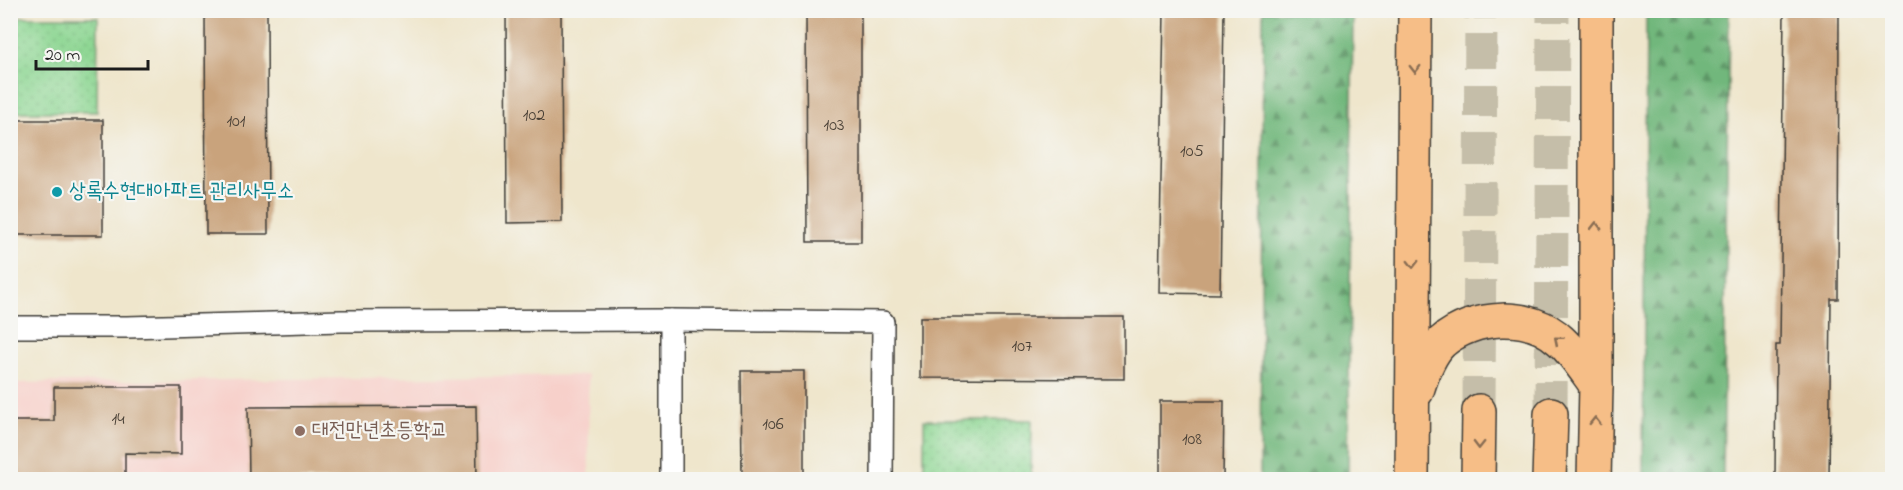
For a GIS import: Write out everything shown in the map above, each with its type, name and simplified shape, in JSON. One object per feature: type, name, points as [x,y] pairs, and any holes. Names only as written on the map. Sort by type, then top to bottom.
[{"type":"main road","points":[[1412,480],[1415,10]]},
{"type":"main road","points":[[1594,480],[1596,10]]},
{"type":"main road","points":[[1413,406],[1423,371],[1440,344],[1459,330],[1500,319],[1534,324],[1561,340],[1596,385]]},
{"type":"main road","points":[[1478,480],[1479,411]]},
{"type":"main road","points":[[1550,480],[1551,414]]},
{"type":"lane","points":[[671,320],[671,480]]},
{"type":"lane","points":[[10,327],[127,327],[341,321],[883,322],[882,480]]},
{"type":"shaded area","name":"대전만년초등학교","points":[[588,375],[589,479],[11,479],[10,383]]},
{"type":"green space","points":[[1263,11],[1353,11],[1348,479],[1260,479]]},
{"type":"green space","points":[[1646,11],[1729,11],[1723,479],[1643,479]]},
{"type":"green space","points":[[16,17],[98,17],[97,112],[16,112]]},
{"type":"green space","points":[[924,420],[1032,420],[1031,479],[924,479]]},
{"type":"building","points":[[205,10],[267,10],[268,234],[206,234]]},
{"type":"building","points":[[506,10],[561,10],[562,222],[507,223]]},
{"type":"building","points":[[806,10],[861,10],[861,242],[807,242]]},
{"type":"building","points":[[1164,10],[1224,10],[1220,294],[1159,293]]},
{"type":"building","points":[[1784,10],[1839,10],[1838,299],[1831,299],[1829,480],[1775,480],[1776,345],[1780,345]]},
{"type":"building","name":"상록수현대아파트 관리사무소","points":[[11,120],[103,120],[103,235],[10,235]]},
{"type":"building","points":[[920,317],[1124,317],[1124,379],[920,378]]},
{"type":"building","points":[[741,371],[804,371],[804,480],[742,480]]},
{"type":"building","points":[[54,387],[181,387],[181,454],[125,453],[125,480],[10,480],[10,421],[54,421]]},
{"type":"building","points":[[1160,401],[1224,401],[1223,480],[1160,480]]},
{"type":"building","points":[[476,406],[477,480],[249,480],[248,407]]},
{"type":"tunnel","points":[[1479,411],[1481,10]]},
{"type":"tunnel","points":[[1551,414],[1553,10]]},
{"type":"place","name":"상록수현대아파트 관리사무소","points":[[57,192]]},
{"type":"place","name":"대전만년초등학교","points":[[300,431]]}]
